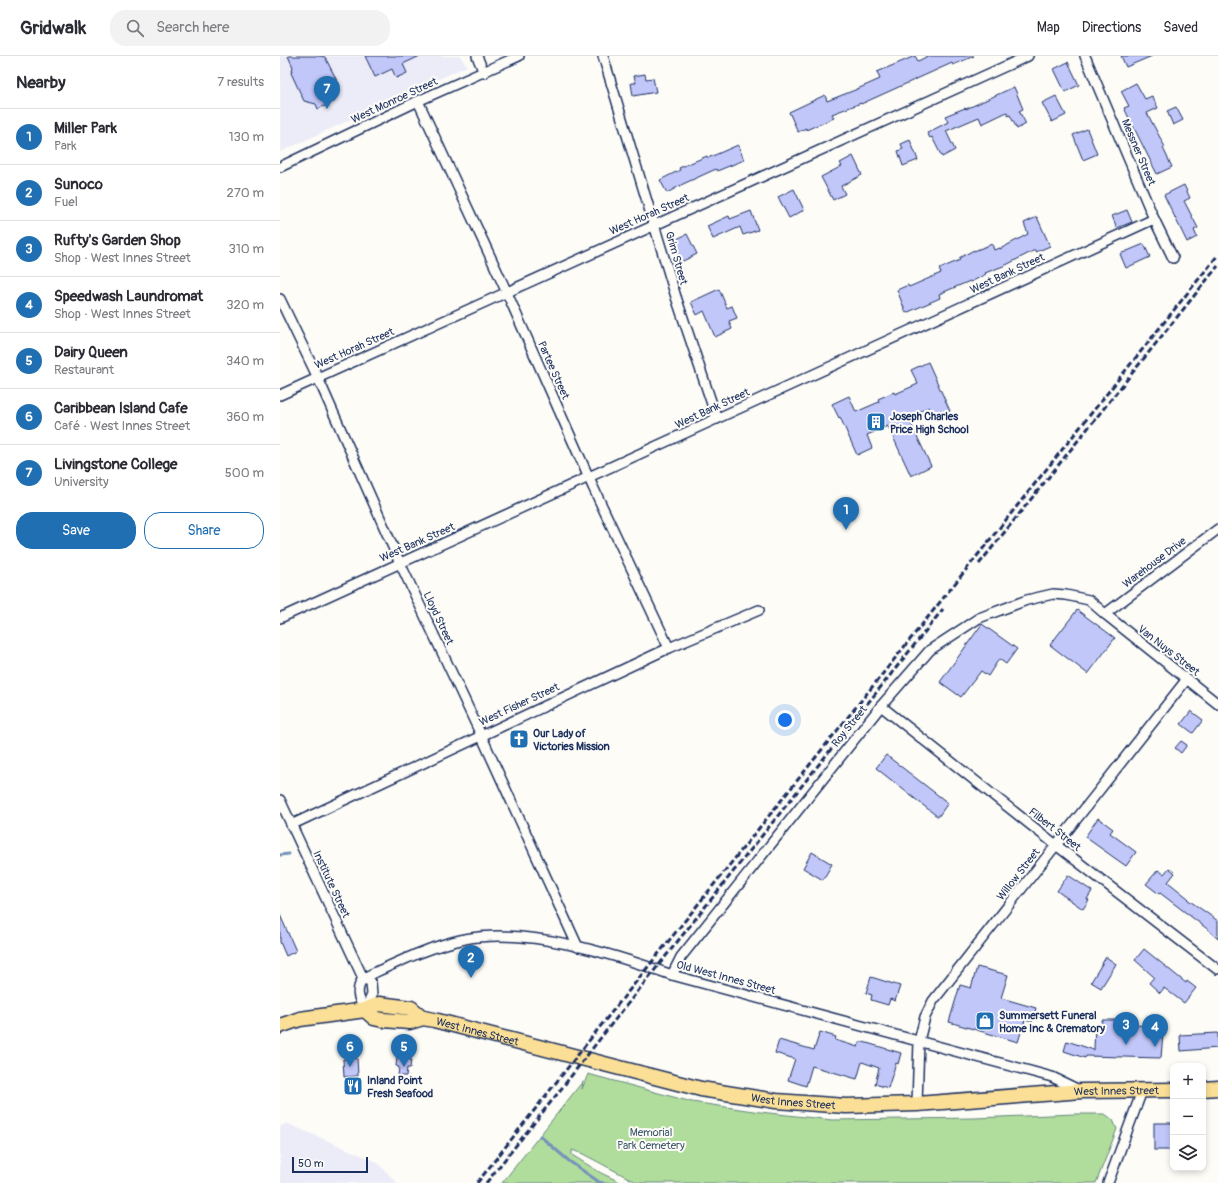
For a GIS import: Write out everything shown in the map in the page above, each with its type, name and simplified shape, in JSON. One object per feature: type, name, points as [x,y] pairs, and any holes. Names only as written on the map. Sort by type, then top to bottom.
[{"type":"main road","name":"West Innes Street","points":[[365,1010],[374,1018],[383,1020],[410,1022],[423,1018],[702,1089],[776,1101],[846,1106],[917,1104],[1082,1091],[1170,1090]]},
{"type":"main road","points":[[280,1026],[300,1019],[365,1010]]},
{"type":"main road","points":[[1206,1089],[1218,1088]]},
{"type":"street","points":[[477,56],[484,72]]},
{"type":"street","name":"West Monroe Street","points":[[280,167],[418,101],[519,56]]},
{"type":"street","name":"Grim Street","points":[[603,56],[676,297],[717,420]]},
{"type":"street","name":"West Horah Street","points":[[280,395],[1028,56]]},
{"type":"street","name":"Messner Street","points":[[1085,56],[1154,219],[1173,258]]},
{"type":"street","name":"Partee Street","points":[[418,101],[507,292],[590,478],[669,648]]},
{"type":"street","name":"West Bank Street","points":[[280,618],[590,478],[1154,219]]},
{"type":"street","name":"Lloyd Street","points":[[280,299],[318,378],[400,563],[578,947]]},
{"type":"street","name":"Warehouse Drive","points":[[1105,614],[1218,529]]},
{"type":"street","name":"Roy Street","points":[[672,975],[681,957],[881,706],[930,650],[979,618],[1026,600],[1053,594],[1089,600],[1105,614]]},
{"type":"street","name":"West Fisher Street","points":[[291,825],[669,648],[760,610]]},
{"type":"street","name":"Van Nuys Street","points":[[1105,614],[1218,704]]},
{"type":"street","name":"Willow Street","points":[[917,1104],[919,1041],[925,1017],[933,1001],[1187,679]]},
{"type":"street","name":"Filbert Street","points":[[881,706],[1056,845],[1217,969]]},
{"type":"street","name":"Institute Street","points":[[280,800],[363,978],[372,982],[372,995],[365,1010]]},
{"type":"street","name":"Old West Innes Street","points":[[363,978],[434,948],[465,939],[504,935],[529,938],[578,947],[672,975],[1052,1077],[1082,1091]]},
{"type":"street","points":[[363,978],[358,986],[358,998],[365,1010]]},
{"type":"street","points":[[1108,1183],[1142,1091]]},
{"type":"shaded area","points":[[280,56],[460,56],[467,66],[280,152]]},
{"type":"shaded area","points":[[286,1123],[377,1162],[397,1183],[280,1183],[280,1127]]},
{"type":"green space","name":"Memorial Park Cemetery","points":[[588,1074],[692,1102],[760,1112],[832,1120],[1105,1114],[1113,1120],[1117,1129],[1096,1183],[638,1183],[583,1154],[572,1150],[572,1155],[601,1173],[622,1183],[502,1183],[583,1081],[582,1089]]},
{"type":"building","points":[[288,56],[325,57],[339,85],[333,96],[335,101],[318,109],[316,104],[304,101],[291,73],[293,67]]},
{"type":"building","points":[[365,56],[420,56],[403,64],[407,73],[396,78],[392,69],[375,77]]},
{"type":"building","points":[[915,56],[918,61],[928,56],[974,56],[953,65],[952,63],[861,104],[832,114],[834,118],[798,132],[789,112],[825,95],[827,101],[880,79],[877,72]]},
{"type":"building","points":[[1121,56],[1152,56],[1126,67]]},
{"type":"building","points":[[1068,62],[1079,85],[1065,92],[1054,69]]},
{"type":"building","points":[[645,74],[646,79],[653,78],[656,92],[633,96],[631,83],[636,83],[634,76]]},
{"type":"building","points":[[1136,83],[1145,99],[1152,96],[1158,108],[1147,113],[1165,147],[1163,148],[1172,167],[1157,174],[1124,108],[1129,106],[1121,91]]},
{"type":"building","points":[[1014,87],[1023,109],[1019,111],[1026,124],[1017,129],[1007,112],[982,124],[979,117],[946,131],[955,150],[942,157],[932,137],[930,138],[927,133],[948,122],[945,116],[965,108],[966,109]]},
{"type":"building","points":[[1056,96],[1066,115],[1052,122],[1042,103]]},
{"type":"building","points":[[1176,107],[1183,120],[1173,125],[1167,111]]},
{"type":"building","points":[[1087,129],[1097,154],[1083,160],[1073,135]]},
{"type":"building","points":[[910,140],[918,160],[903,166],[898,151],[903,149],[901,144]]},
{"type":"building","points":[[738,145],[744,160],[717,171],[716,169],[667,193],[660,180],[680,170],[679,168],[707,156],[708,158]]},
{"type":"building","points":[[853,156],[862,175],[841,186],[845,194],[833,200],[821,177],[842,166],[840,163]]},
{"type":"building","points":[[1184,185],[1190,198],[1184,201],[1198,228],[1194,230],[1197,237],[1187,242],[1164,195]]},
{"type":"building","points":[[794,189],[804,210],[789,218],[778,197]]},
{"type":"building","points":[[1127,210],[1132,222],[1117,228],[1112,216]]},
{"type":"building","points":[[751,211],[758,230],[743,235],[740,227],[713,239],[707,226],[729,216],[730,219]]},
{"type":"building","points":[[1037,217],[1050,246],[1036,252],[1035,250],[1006,265],[985,273],[986,274],[971,282],[970,281],[939,294],[940,298],[906,313],[897,290],[908,285],[909,287],[941,273],[939,269],[960,260],[959,258],[974,250],[992,244],[994,250],[1000,249],[1028,234],[1024,223]]},
{"type":"building","points":[[687,234],[697,254],[681,262],[671,242]]},
{"type":"building","points":[[1144,244],[1150,257],[1126,268],[1120,254]]},
{"type":"building","points":[[719,289],[727,308],[732,306],[737,318],[729,321],[732,329],[715,337],[704,311],[697,315],[691,302]]},
{"type":"building","name":"Joseph Charles Price High School","points":[[928,362],[950,411],[934,418],[929,407],[908,417],[931,466],[911,476],[888,426],[867,435],[872,448],[857,455],[840,417],[839,418],[832,404],[849,396],[856,412],[879,402],[878,399],[894,392],[895,394],[918,384],[911,370]]},
{"type":"building","points":[[1077,610],[1115,638],[1088,674],[1050,645]]},
{"type":"building","points":[[982,624],[1017,649],[1006,664],[999,659],[988,676],[981,671],[961,697],[940,682]]},
{"type":"building","points":[[1191,711],[1203,720],[1193,733],[1181,724]]},
{"type":"building","points":[[1181,741],[1187,745],[1181,753],[1175,748]]},
{"type":"building","points":[[886,755],[948,803],[938,817],[876,768]]},
{"type":"building","points":[[1098,818],[1113,829],[1110,833],[1136,852],[1126,866],[1085,837]]},
{"type":"building","points":[[812,852],[832,864],[823,880],[803,868]]},
{"type":"building","points":[[1169,868],[1175,873],[1168,882],[1188,898],[1187,899],[1218,921],[1218,939],[1206,928],[1146,884],[1158,870],[1164,874]]},
{"type":"building","points":[[1068,875],[1092,891],[1087,899],[1089,900],[1083,909],[1057,891]]},
{"type":"building","points":[[280,915],[296,951],[286,956],[280,942]]},
{"type":"building","points":[[1144,949],[1186,983],[1187,981],[1196,988],[1184,1003],[1164,988],[1160,993],[1149,983],[1154,977],[1135,960]]},
{"type":"building","points":[[1106,957],[1116,964],[1101,988],[1091,982]]},
{"type":"building","points":[[977,967],[1008,975],[1001,998],[1036,1008],[1032,1022],[1025,1020],[1018,1042],[949,1022],[960,985],[971,988]]},
{"type":"building","points":[[871,977],[900,986],[895,1001],[890,999],[888,1005],[871,1000],[872,995],[866,993]]},
{"type":"building","points":[[1102,1020],[1135,1020],[1134,1025],[1151,1026],[1151,1033],[1163,1033],[1161,1058],[1086,1056],[1085,1058],[1064,1051],[1067,1041],[1094,1050],[1095,1025],[1102,1025]]},
{"type":"building","points":[[820,1032],[836,1037],[835,1040],[858,1047],[860,1041],[901,1053],[898,1064],[896,1063],[888,1088],[875,1084],[879,1068],[862,1062],[857,1079],[812,1066],[806,1086],[788,1080],[795,1059],[775,1053],[779,1040],[814,1050]]},
{"type":"building","points":[[1218,1033],[1218,1048],[1181,1051],[1180,1035]]},
{"type":"building","points":[[397,1057],[411,1059],[410,1068],[407,1068],[406,1076],[398,1076],[399,1067],[396,1066]]},
{"type":"building","points":[[357,1058],[358,1076],[344,1077],[343,1059]]},
{"type":"building","points":[[1154,1123],[1170,1123],[1170,1150],[1154,1150]]},
{"type":"waterway","points":[[280,855],[289,854]]},
{"type":"waterway","points":[[540,1136],[569,1161],[599,1182],[603,1183]]},
{"type":"railway","points":[[477,1183],[599,1028],[1218,255]]},
{"type":"railway","points":[[979,564],[1218,266]]},
{"type":"railway","points":[[486,1183],[943,609]]},
{"type":"place","name":"Livingstone College","points":[[327,109]]},
{"type":"place","name":"Joseph Charles Price High School","points":[[876,422]]},
{"type":"place","name":"Miller Park","points":[[846,530]]},
{"type":"place","name":"Our Lady of Victories Mission","points":[[519,739]]},
{"type":"place","name":"Sunoco","points":[[471,978]]},
{"type":"place","name":"Summersett Funeral Home Inc & Crematory","points":[[985,1021]]},
{"type":"place","name":"Rufty's Garden Shop","points":[[1126,1045]]},
{"type":"place","name":"Speedwash Laundromat","points":[[1155,1047]]},
{"type":"place","name":"Caribbean Island Cafe","points":[[350,1067]]},
{"type":"place","name":"Dairy Queen","points":[[404,1067]]},
{"type":"place","name":"Inland Point Fresh Seafood","points":[[353,1086]]}]
